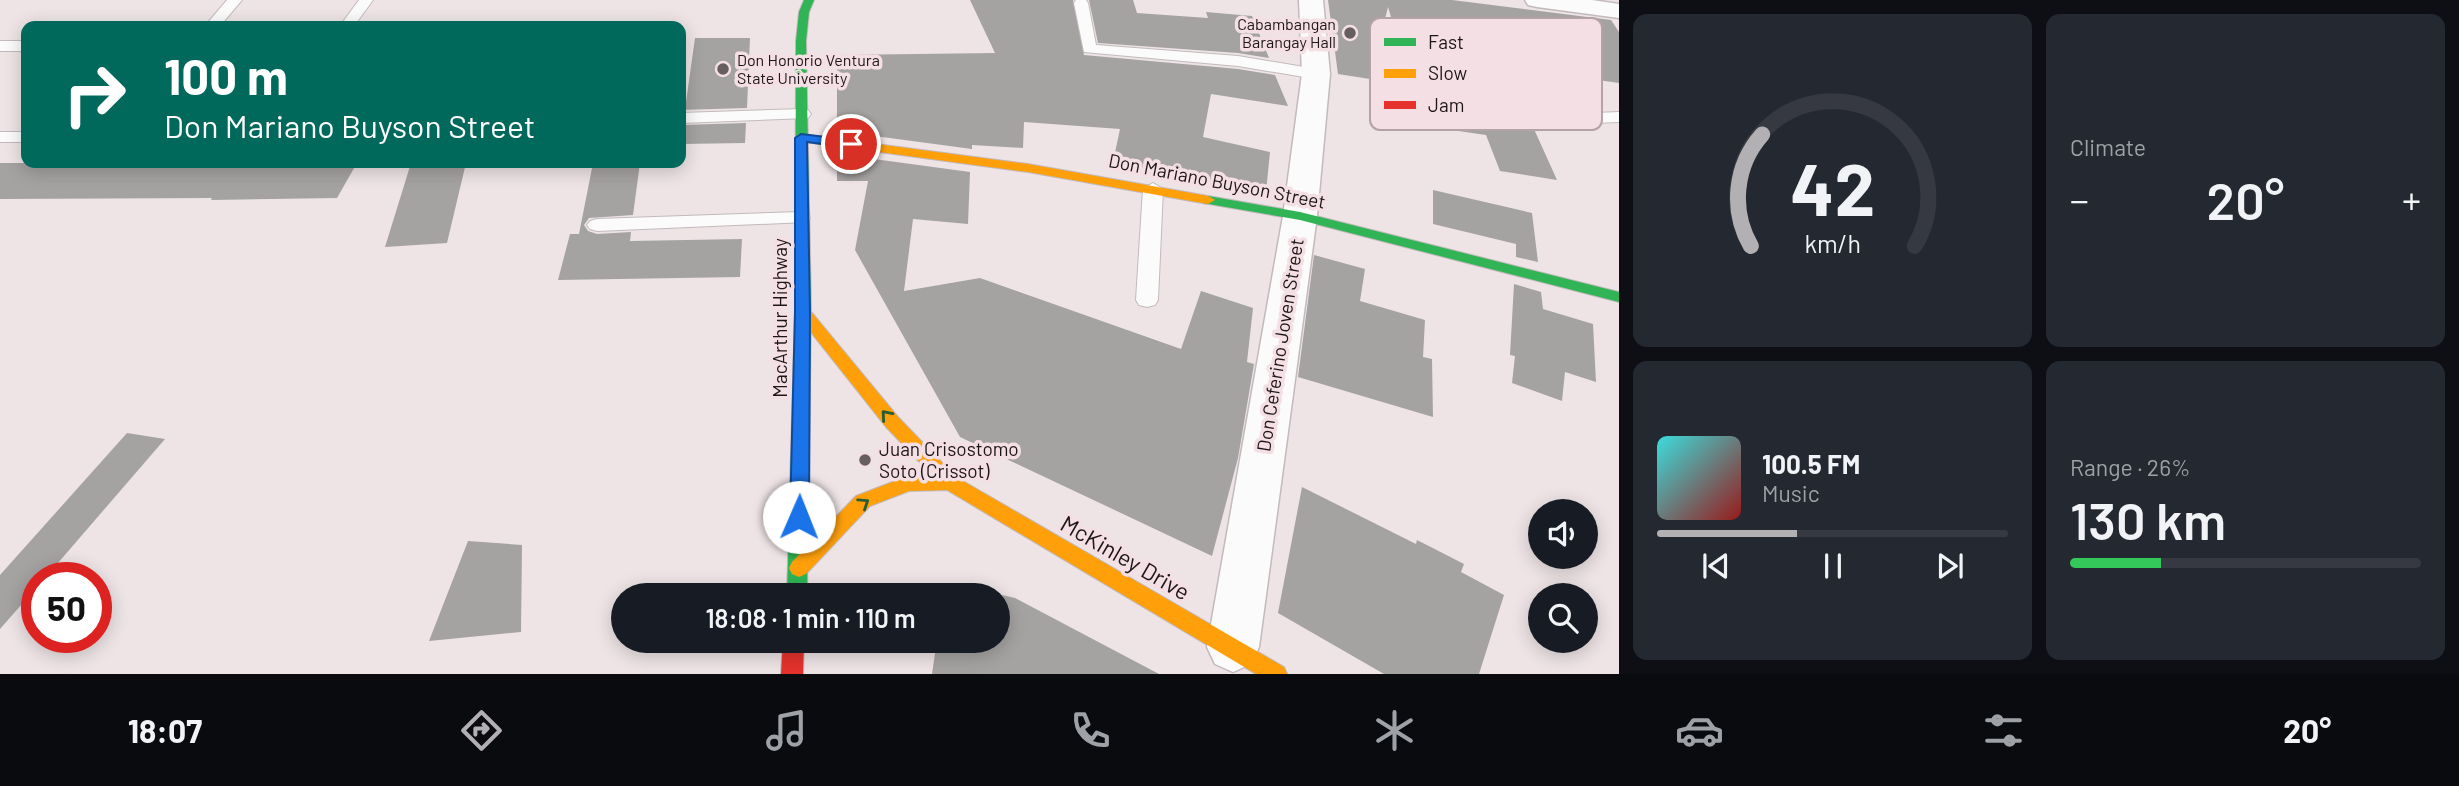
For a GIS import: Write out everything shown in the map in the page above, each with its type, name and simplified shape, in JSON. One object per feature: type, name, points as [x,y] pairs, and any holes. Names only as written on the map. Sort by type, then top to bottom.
[{"type":"main road","name":"MacArthur Highway","points":[[798,583],[803,312],[800,218],[802,41],[804,12],[809,0]]},
{"type":"main road","name":"Don Mariano Buyson Street","points":[[801,138],[951,156],[1300,216],[1619,297]]},
{"type":"main road","name":"McKinley Drive","points":[[803,312],[892,422],[950,482],[1276,674]]},
{"type":"main road","points":[[799,568],[863,501],[908,484],[950,482]]},
{"type":"main road","points":[[792,674],[793,653]]},
{"type":"street","name":"Don Ceferino Joven Street","points":[[1233,647],[1300,216],[1316,74],[1311,0]]},
{"type":"street","points":[[1537,0],[1619,11]]},
{"type":"lane","points":[[216,21],[235,0]]},
{"type":"lane","points":[[351,21],[366,0]]},
{"type":"lane","points":[[1081,3],[1089,49],[1238,61],[1316,74]]},
{"type":"lane","points":[[0,47],[21,46]]},
{"type":"lane","points":[[686,118],[802,114]]},
{"type":"lane","points":[[0,138],[21,137]]},
{"type":"lane","points":[[1147,300],[1153,189]]},
{"type":"lane","points":[[597,225],[800,218]]},
{"type":"building","points":[[970,0],[1073,0],[1084,55],[1238,69],[1275,75],[1288,106],[1211,94],[1203,137],[1270,152],[1266,192],[1113,162],[1120,129],[1024,122],[1023,148],[972,145],[972,149],[837,131],[837,55],[995,53]]},
{"type":"building","points":[[1089,0],[1133,0],[1137,13],[1208,18],[1206,12],[1252,16],[1269,58],[1238,53],[1098,43]]},
{"type":"building","points":[[1328,0],[1452,0],[1595,18],[1391,18],[1388,7],[1385,18],[1370,18],[1370,79],[1338,74]]},
{"type":"building","points":[[1602,19],[1611,20],[1619,32],[1619,83],[1602,81]]},
{"type":"building","points":[[695,38],[750,38],[747,108],[686,110]]},
{"type":"building","points":[[746,123],[745,143],[686,144],[686,125]]},
{"type":"building","points":[[1452,130],[1534,130],[1557,180],[1500,171],[1486,135]]},
{"type":"building","points":[[837,154],[970,172],[968,224],[913,219],[904,291],[980,278],[1181,349],[1201,291],[1253,308],[1247,362],[1254,364],[1238,458],[1212,556],[960,437],[855,250],[868,181],[837,181]]},
{"type":"building","points":[[0,163],[21,163],[21,168],[354,168],[337,198],[0,199]]},
{"type":"building","points":[[409,168],[465,168],[447,243],[385,247]]},
{"type":"building","points":[[592,168],[639,168],[633,215],[589,218],[584,225],[588,231],[597,234],[631,232],[630,241],[742,239],[740,277],[558,280],[570,234],[579,234]]},
{"type":"building","points":[[1433,190],[1532,213],[1538,262],[1516,257],[1516,244],[1433,224]]},
{"type":"building","points":[[1314,255],[1365,269],[1360,301],[1425,320],[1423,357],[1432,359],[1433,417],[1298,377]]},
{"type":"building","points":[[1514,284],[1541,292],[1543,309],[1593,324],[1596,382],[1565,372],[1562,401],[1512,383],[1515,356],[1510,355]]},
{"type":"building","points":[[127,433],[165,439],[59,562],[21,562],[21,605],[0,629],[0,575]]},
{"type":"building","points":[[1302,487],[1416,544],[1417,540],[1464,564],[1461,572],[1504,595],[1479,674],[1384,674],[1278,613]]},
{"type":"building","points":[[468,541],[522,545],[521,632],[429,641]]},
{"type":"building","points":[[1010,597],[1159,674],[932,674],[935,653],[1010,653]]},
{"type":"traffic: fast","points":[[797,583],[803,312],[801,41],[804,12],[809,0]]},
{"type":"traffic: fast","points":[[1208,200],[1300,216],[1619,297]]},
{"type":"traffic: slow","points":[[801,138],[1028,168],[1208,200]]},
{"type":"traffic: slow","points":[[803,312],[892,422],[950,482],[1276,674]]},
{"type":"traffic: slow","points":[[799,568],[863,501],[908,484],[950,482]]},
{"type":"traffic: jam","points":[[792,674],[793,653]]},
{"type":"place","name":"Cabambangan Barangay Hall","points":[[1350,33]]},
{"type":"place","name":"Don Honorio Ventura State University","points":[[723,69]]},
{"type":"place","name":"Juan Crisostomo Soto (Crissot)","points":[[865,460]]},
{"type":"route","points":[[799,517],[803,312],[801,138],[851,144]]}]
